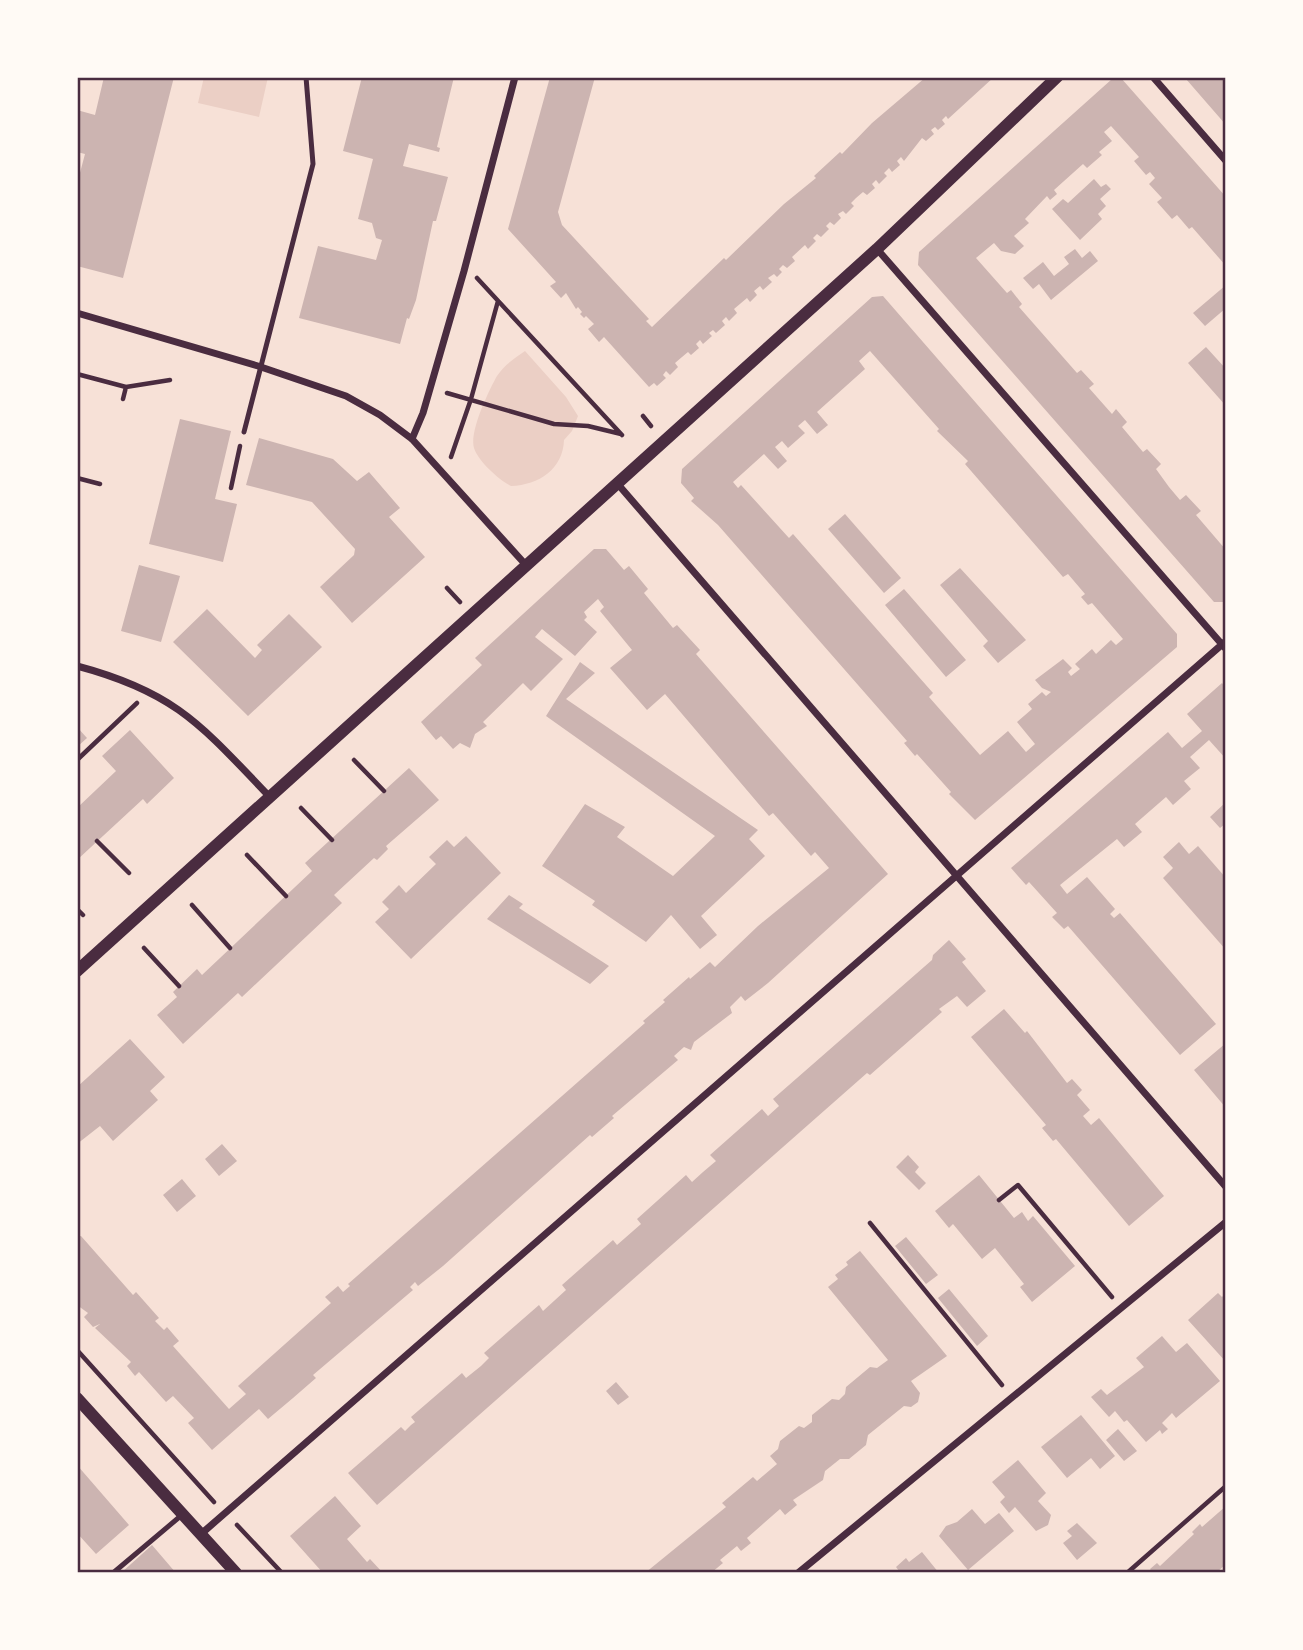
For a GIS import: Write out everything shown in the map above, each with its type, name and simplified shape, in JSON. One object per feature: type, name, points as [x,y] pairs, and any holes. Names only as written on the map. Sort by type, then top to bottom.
[{"type":"street","points":[[412,439],[423,413],[464,271],[515,77]]},
{"type":"street","points":[[77,971],[615,482],[877,249],[1057,77]]},
{"type":"street","points":[[1153,77],[1226,161]]},
{"type":"street","points":[[201,1534],[1225,645],[877,249]]},
{"type":"street","points":[[77,313],[258,366],[346,396],[380,415],[412,439],[525,564]]},
{"type":"street","points":[[615,482],[1226,1186]]},
{"type":"street","points":[[77,666],[148,689],[174,703],[198,722],[268,796]]},
{"type":"street","points":[[797,1573],[1226,1222]]},
{"type":"street","points":[[77,1398],[236,1573]]},
{"type":"lane","points":[[244,432],[258,366],[313,164],[306,77]]},
{"type":"lane","points":[[113,1573],[183,1514]]},
{"type":"path","points":[[438,390],[554,424],[587,426],[622,435],[479,279],[464,271]]},
{"type":"path","points":[[445,474],[471,399],[498,300]]},
{"type":"path","points":[[77,374],[126,387],[170,380]]},
{"type":"path","points":[[123,399],[126,387]]},
{"type":"path","points":[[643,416],[654,429]]},
{"type":"path","points":[[231,488],[244,432]]},
{"type":"path","points":[[77,478],[100,484]]},
{"type":"path","points":[[447,587],[460,602]]},
{"type":"path","points":[[77,760],[132,710],[148,689]]},
{"type":"path","points":[[354,760],[384,791]]},
{"type":"path","points":[[301,808],[332,840]]},
{"type":"path","points":[[97,841],[129,873]]},
{"type":"path","points":[[247,855],[286,896]]},
{"type":"path","points":[[192,905],[230,948]]},
{"type":"path","points":[[77,909],[83,915]]},
{"type":"path","points":[[144,948],[179,986]]},
{"type":"path","points":[[999,1200],[1018,1185],[1121,1308]]},
{"type":"path","points":[[870,1223],[1012,1397]]},
{"type":"path","points":[[1052,1240],[1059,1234]]},
{"type":"path","points":[[77,1350],[214,1503]]},
{"type":"path","points":[[1127,1573],[1226,1486]]},
{"type":"path","points":[[237,1524],[282,1573]]},
{"type":"shaded area","points":[[204,77],[268,77],[259,117],[198,103]]},
{"type":"shaded area","points":[[525,351],[566,397],[578,416],[572,431],[564,440],[559,459],[548,474],[531,482],[511,486],[484,464],[476,453],[473,441],[481,411],[497,376],[506,365]]},
{"type":"building","points":[[104,77],[174,77],[123,278],[77,266],[77,184],[85,154],[77,152],[77,110],[95,115]]},
{"type":"building","points":[[362,77],[454,77],[437,147],[440,148],[439,152],[409,144],[403,166],[448,177],[436,221],[433,221],[416,300],[409,319],[407,318],[400,344],[299,318],[318,246],[376,260],[382,240],[376,238],[372,223],[358,219],[373,159],[343,151]]},
{"type":"building","points":[[550,77],[595,77],[558,212],[562,225],[649,319],[646,321],[652,327],[724,258],[726,260],[784,204],[816,178],[814,176],[840,152],[842,154],[872,123],[926,77],[994,77],[948,119],[946,116],[942,120],[945,124],[938,130],[935,127],[931,130],[934,134],[926,141],[922,138],[904,161],[901,157],[897,161],[900,165],[892,172],[889,168],[884,173],[887,176],[879,184],[876,180],[872,184],[875,188],[867,195],[863,192],[856,198],[851,203],[854,206],[846,214],[843,211],[838,214],[841,218],[834,225],[830,222],[826,226],[829,229],[821,237],[817,234],[813,238],[816,241],[808,249],[805,245],[792,257],[795,261],[787,268],[783,265],[779,269],[782,272],[777,277],[774,274],[768,278],[772,282],[763,290],[760,286],[754,291],[757,295],[750,302],[747,298],[734,309],[737,313],[729,321],[726,317],[722,321],[725,325],[716,333],[713,330],[709,333],[712,336],[703,344],[700,340],[696,344],[699,348],[691,355],[688,352],[675,363],[678,367],[670,375],[666,371],[663,375],[666,378],[657,386],[654,383],[649,387],[604,337],[599,342],[588,329],[594,324],[580,314],[582,312],[578,307],[576,309],[566,293],[561,298],[550,286],[556,282],[508,229]]},
{"type":"building","points":[[1226,77],[1226,125],[1186,79]]},
{"type":"building","points":[[1121,78],[1226,197],[1226,266],[1192,227],[1189,229],[1177,215],[1172,219],[1157,202],[1162,198],[1149,184],[1155,178],[1150,172],[1146,175],[1134,161],[1139,157],[1111,126],[1104,132],[1112,141],[1099,152],[1102,155],[1087,168],[1083,164],[1054,190],[1057,194],[1050,200],[1047,196],[1025,219],[1029,223],[1014,236],[1024,246],[1015,254],[1001,251],[994,243],[976,258],[1007,293],[1011,290],[1022,304],[1019,307],[1077,373],[1081,370],[1094,384],[1089,388],[1112,414],[1116,409],[1127,422],[1122,427],[1143,452],[1147,449],[1161,464],[1156,469],[1180,500],[1186,495],[1201,511],[1196,515],[1226,550],[1226,602],[1214,602],[918,265],[919,252],[1112,79]]},
{"type":"building","points":[[1094,179],[1101,187],[1106,184],[1111,189],[1100,199],[1106,206],[1098,214],[1102,219],[1080,240],[1052,209],[1063,199],[1068,203]]},
{"type":"building","points":[[1075,249],[1082,258],[1090,251],[1098,261],[1051,300],[1039,284],[1033,289],[1023,278],[1043,262],[1054,276],[1069,264],[1064,257]]},
{"type":"building","points":[[1226,285],[1226,308],[1205,326],[1193,313]]},
{"type":"building","points":[[883,296],[1177,634],[1177,647],[975,820],[949,794],[951,792],[917,754],[915,756],[904,743],[907,741],[718,525],[691,501],[694,498],[681,483],[682,469],[872,297]],"holes":[[[870,351],[939,429],[937,431],[968,461],[965,464],[1063,577],[1068,574],[1085,594],[1081,597],[1088,605],[1092,603],[1123,639],[1116,645],[1111,640],[1096,654],[1092,649],[1075,664],[1080,669],[1071,676],[1068,672],[1072,668],[1063,659],[1035,680],[1042,688],[1051,692],[1046,696],[1042,692],[1028,704],[1032,709],[1017,722],[1035,744],[1026,752],[1008,731],[980,755],[929,697],[933,693],[793,534],[789,538],[741,485],[738,488],[733,482],[764,454],[778,469],[787,461],[775,447],[782,441],[788,448],[805,433],[798,426],[805,420],[817,434],[828,425],[817,412],[865,369],[859,361]]]},
{"type":"building","points":[[1206,347],[1226,369],[1226,406],[1188,363]]},
{"type":"building","points":[[180,419],[231,431],[215,499],[237,504],[223,562],[149,544]]},
{"type":"building","points":[[259,438],[333,459],[357,481],[369,472],[400,508],[389,517],[425,557],[352,623],[320,587],[354,555],[355,549],[312,502],[246,485]]},
{"type":"building","points":[[845,514],[901,578],[884,593],[828,529]]},
{"type":"building","points":[[594,549],[606,549],[624,570],[629,566],[648,589],[644,593],[673,628],[677,625],[700,650],[696,654],[888,874],[768,983],[745,1001],[741,996],[730,1007],[732,1013],[694,1042],[691,1050],[684,1047],[674,1056],[678,1060],[443,1266],[418,1286],[415,1282],[410,1287],[413,1290],[313,1375],[316,1378],[293,1398],[268,1419],[259,1409],[212,1450],[188,1423],[194,1418],[173,1396],[166,1402],[139,1372],[135,1376],[127,1366],[131,1362],[95,1328],[100,1324],[93,1327],[84,1317],[88,1313],[77,1305],[77,1237],[81,1236],[133,1295],[136,1292],[159,1318],[155,1321],[164,1330],[167,1327],[179,1341],[173,1346],[229,1409],[246,1394],[238,1386],[331,1303],[325,1297],[338,1286],[343,1292],[350,1286],[348,1284],[645,1023],[643,1021],[665,1002],[663,1000],[689,977],[690,979],[710,962],[715,967],[758,926],[829,868],[815,852],[811,856],[773,813],[769,816],[665,694],[647,710],[610,668],[632,650],[600,611],[604,607],[598,599],[584,612],[587,617],[584,620],[597,632],[575,656],[542,629],[535,637],[563,659],[531,691],[523,683],[483,722],[487,726],[475,734],[470,748],[460,743],[453,749],[441,736],[436,740],[421,722],[482,665],[475,658]]},
{"type":"building","points":[[139,565],[180,576],[161,642],[121,631]]},
{"type":"building","points":[[960,568],[1026,640],[998,663],[983,646],[988,641],[940,585]]},
{"type":"building","points":[[904,589],[966,660],[946,677],[885,605]]},
{"type":"building","points":[[207,609],[255,658],[262,650],[257,645],[289,614],[322,647],[248,716],[173,642]]},
{"type":"building","points":[[580,662],[595,673],[566,699],[758,830],[749,839],[765,856],[701,916],[717,935],[700,949],[671,915],[646,942],[592,905],[595,901],[542,866],[585,804],[625,827],[617,837],[673,876],[715,836],[546,716]]},
{"type":"building","points":[[1222,683],[1226,688],[1226,759],[1209,740],[1190,757],[1200,768],[1184,781],[1191,789],[1173,805],[1166,797],[1135,824],[1142,832],[1124,847],[1117,839],[1060,885],[1067,894],[1087,877],[1115,909],[1110,914],[1114,918],[1120,913],[1216,1024],[1180,1055],[1068,926],[1064,929],[1052,917],[1057,913],[1029,882],[1026,885],[1011,868],[1168,732],[1182,748],[1202,731],[1187,714]]},
{"type":"building","points":[[77,727],[87,738],[77,747]]},
{"type":"building","points":[[130,730],[174,778],[147,804],[143,799],[77,860],[77,808],[116,771],[102,756]]},
{"type":"building","points":[[409,768],[439,800],[386,846],[388,849],[377,860],[374,858],[334,895],[342,903],[242,997],[238,993],[183,1044],[157,1015],[177,997],[173,992],[197,969],[202,975],[312,871],[305,863]]},
{"type":"building","points":[[1226,802],[1226,823],[1220,828],[1210,817]]},
{"type":"building","points":[[466,836],[501,873],[411,959],[375,922],[389,909],[382,902],[399,885],[406,893],[436,864],[429,857],[447,840],[454,847]]},
{"type":"building","points":[[1179,842],[1189,854],[1198,846],[1226,878],[1226,950],[1163,878],[1173,868],[1163,857]]},
{"type":"building","points":[[509,895],[523,904],[519,908],[609,966],[590,984],[487,919]]},
{"type":"building","points":[[949,940],[966,959],[962,962],[986,991],[967,1007],[957,996],[939,1009],[942,1012],[870,1075],[867,1073],[377,1505],[348,1473],[401,1427],[405,1431],[415,1422],[411,1417],[462,1373],[466,1378],[481,1366],[489,1358],[484,1353],[539,1305],[543,1311],[566,1290],[562,1285],[613,1240],[617,1245],[641,1224],[637,1219],[686,1175],[692,1182],[716,1161],[710,1155],[762,1109],[768,1116],[779,1106],[773,1099],[932,960],[933,955]]},
{"type":"building","points":[[1004,1009],[1025,1033],[1027,1031],[1067,1083],[1072,1079],[1082,1090],[1077,1095],[1090,1110],[1083,1116],[1091,1125],[1099,1118],[1164,1196],[1129,1226],[1056,1139],[1053,1141],[1042,1128],[1046,1125],[971,1037]]},
{"type":"building","points":[[130,1039],[165,1077],[150,1091],[158,1100],[113,1141],[100,1126],[77,1144],[77,1087]]},
{"type":"building","points":[[1226,1043],[1226,1108],[1194,1070]]},
{"type":"building","points":[[222,1144],[237,1161],[219,1176],[205,1159]]},
{"type":"building","points":[[908,1155],[919,1167],[915,1172],[926,1183],[919,1190],[896,1167]]},
{"type":"building","points":[[979,1175],[1014,1218],[1022,1212],[1028,1221],[1033,1216],[1075,1266],[1032,1302],[1020,1287],[1024,1284],[995,1248],[982,1259],[953,1224],[949,1228],[935,1211]]},
{"type":"building","points":[[182,1179],[196,1196],[177,1212],[163,1195]]},
{"type":"building","points":[[906,1237],[938,1275],[926,1284],[895,1246]]},
{"type":"building","points":[[860,1251],[947,1356],[911,1381],[920,1393],[918,1402],[911,1407],[904,1406],[868,1435],[866,1445],[849,1459],[840,1459],[825,1471],[823,1480],[793,1500],[797,1505],[785,1515],[780,1509],[747,1538],[751,1543],[741,1551],[737,1546],[720,1560],[723,1563],[711,1573],[645,1573],[726,1507],[722,1503],[753,1477],[757,1481],[777,1464],[770,1456],[778,1449],[780,1441],[799,1426],[804,1428],[812,1422],[812,1415],[832,1399],[839,1400],[845,1394],[846,1387],[870,1367],[877,1368],[888,1360],[828,1287],[838,1279],[835,1275],[848,1265],[846,1262]]},
{"type":"building","points":[[949,1289],[988,1336],[977,1346],[938,1298]]},
{"type":"building","points":[[1218,1293],[1222,1297],[1226,1293],[1226,1362],[1188,1320]]},
{"type":"building","points":[[1162,1336],[1176,1352],[1187,1343],[1220,1381],[1176,1418],[1172,1413],[1162,1423],[1168,1429],[1162,1434],[1160,1430],[1146,1442],[1127,1420],[1124,1422],[1115,1411],[1109,1417],[1091,1397],[1101,1389],[1107,1395],[1144,1367],[1136,1358]]},
{"type":"building","points":[[616,1382],[629,1397],[618,1405],[606,1391]]},
{"type":"building","points":[[1081,1415],[1115,1456],[1100,1469],[1091,1458],[1067,1478],[1041,1447]]},
{"type":"building","points":[[1118,1429],[1137,1451],[1124,1461],[1106,1440]]},
{"type":"building","points":[[1018,1460],[1046,1493],[1038,1501],[1051,1515],[1048,1525],[1036,1531],[1015,1507],[1009,1513],[1000,1502],[1005,1497],[992,1482]]},
{"type":"building","points":[[77,1465],[129,1525],[96,1554],[77,1533]]},
{"type":"building","points":[[335,1496],[361,1526],[347,1539],[367,1562],[370,1559],[383,1573],[323,1573],[290,1536]]},
{"type":"building","points":[[1226,1506],[1226,1564],[1216,1573],[1153,1573],[1150,1569],[1157,1563],[1160,1566],[1194,1534],[1192,1532],[1200,1524],[1202,1527]]},
{"type":"building","points":[[972,1509],[985,1524],[999,1513],[1014,1531],[968,1570],[939,1536],[946,1526],[957,1522]]},
{"type":"building","points":[[1077,1523],[1097,1543],[1077,1560],[1063,1543],[1072,1536],[1067,1531]]},
{"type":"building","points":[[152,1545],[176,1573],[121,1573]]},
{"type":"building","points":[[922,1552],[939,1573],[896,1573],[899,1571],[896,1567],[906,1558],[909,1562]]}]
